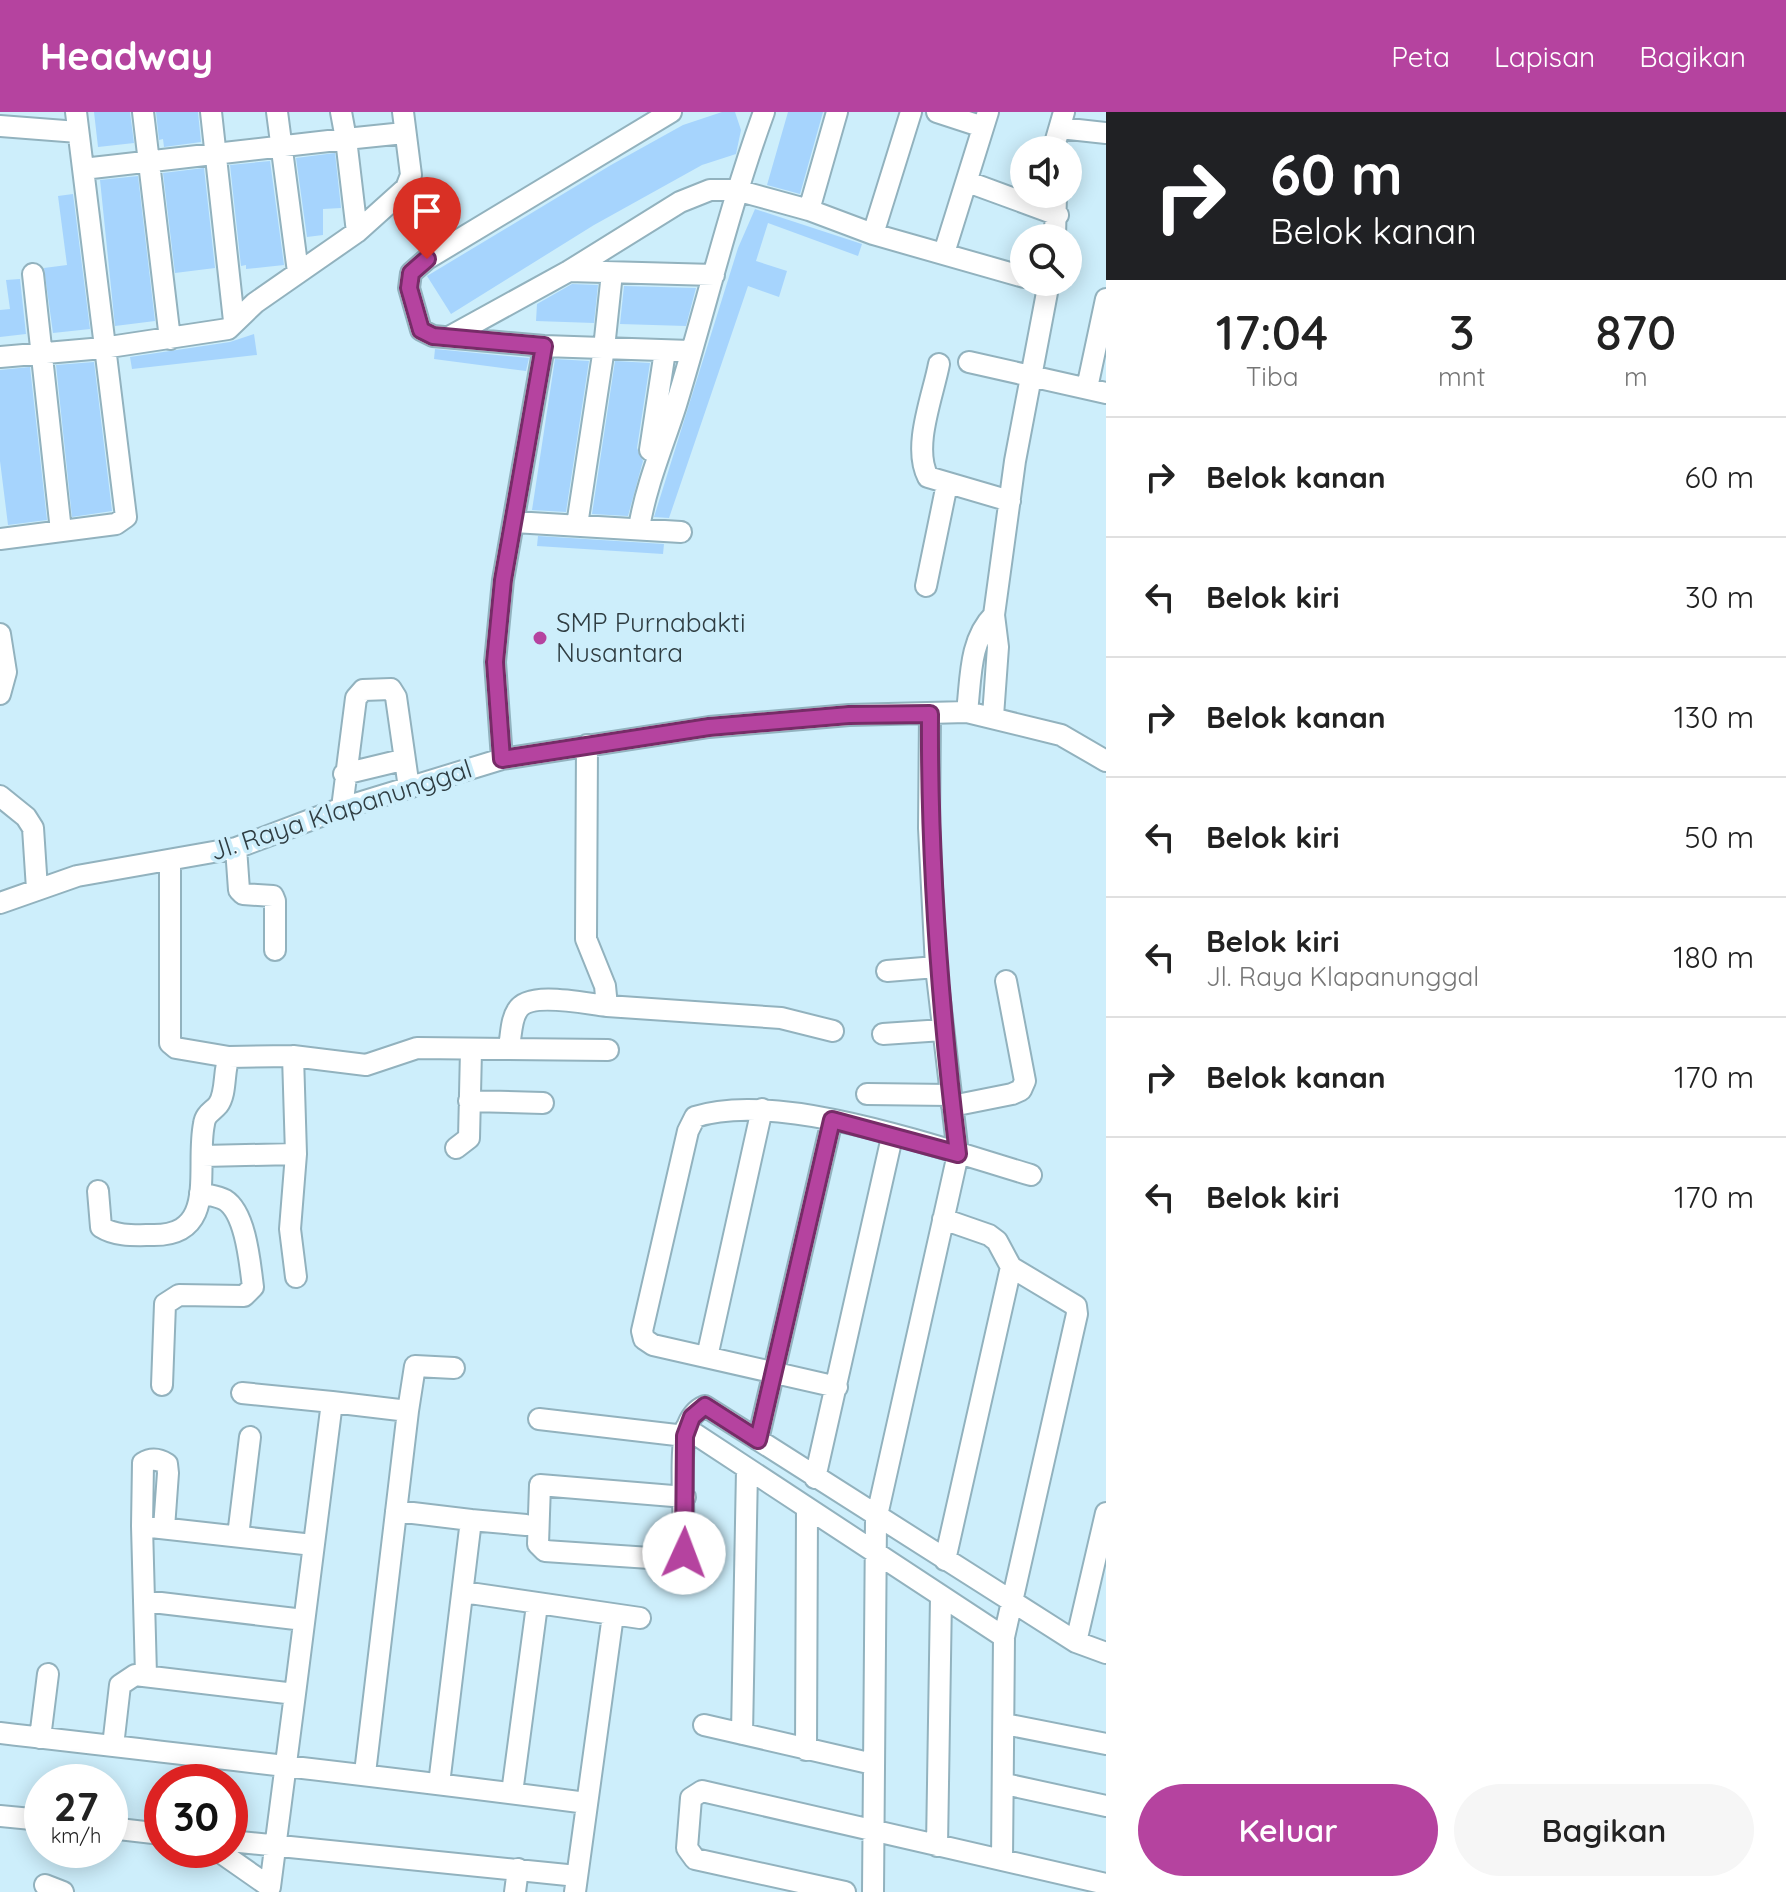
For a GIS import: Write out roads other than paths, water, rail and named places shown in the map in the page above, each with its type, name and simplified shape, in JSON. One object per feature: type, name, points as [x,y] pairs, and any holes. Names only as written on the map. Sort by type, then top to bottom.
[{"type":"street","points":[[143,112],[170,339]]},
{"type":"street","points":[[211,112],[234,321]]},
{"type":"street","points":[[277,112],[298,272]]},
{"type":"street","points":[[341,112],[357,232]]},
{"type":"street","points":[[0,357],[103,348],[218,333],[228,329],[234,321],[298,272],[357,232],[410,183],[403,112]]},
{"type":"street","points":[[671,112],[419,264],[411,273],[409,288],[421,330],[449,337],[544,346],[690,351]]},
{"type":"street","points":[[648,485],[714,275],[736,190],[764,112]]},
{"type":"street","points":[[809,210],[837,112]]},
{"type":"street","points":[[873,234],[911,112]]},
{"type":"street","points":[[937,112],[985,120],[944,253]]},
{"type":"street","points":[[1062,120],[1106,133]]},
{"type":"street","points":[[0,126],[77,122],[126,517],[116,524],[0,539]]},
{"type":"street","points":[[83,169],[404,133]]},
{"type":"street","points":[[968,182],[1010,192]]},
{"type":"street","points":[[449,337],[569,271],[680,202],[710,190],[736,190],[809,210],[873,234],[1010,273]]},
{"type":"street","points":[[569,271],[714,275]]},
{"type":"street","points":[[577,525],[612,273]]},
{"type":"street","points":[[33,274],[39,354],[61,531]]},
{"type":"street","points":[[993,716],[998,647],[994,615],[1044,296]]},
{"type":"street","points":[[969,362],[1029,378],[1097,390],[1106,299]]},
{"type":"street","points":[[502,759],[495,662],[514,522],[544,346]]},
{"type":"street","points":[[639,528],[648,485],[665,351]]},
{"type":"street","points":[[939,364],[922,465],[928,477],[1010,501]]},
{"type":"street","points":[[926,586],[947,484]]},
{"type":"street","points":[[514,522],[681,532]]},
{"type":"street","points":[[967,712],[975,647],[983,626],[994,615]]},
{"type":"street","points":[[0,634],[6,672],[0,694]]},
{"type":"street","points":[[342,808],[356,698],[363,690],[391,689],[396,697],[402,760],[409,788]]},
{"type":"street","name":"Jl. Raya Klapanunggal","points":[[0,903],[77,876],[236,848],[342,808],[502,759],[709,727],[849,715],[967,712],[1061,735],[1106,761]]},
{"type":"street","points":[[873,1892],[877,1518],[958,1154],[936,967],[929,828],[930,714]]},
{"type":"street","points":[[587,745],[586,939],[605,986],[607,1006]]},
{"type":"street","points":[[344,774],[402,760]]},
{"type":"street","points":[[0,796],[26,817],[33,828],[37,889]]},
{"type":"street","points":[[236,848],[239,890],[243,894],[273,896],[275,901],[275,950]]},
{"type":"street","points":[[170,861],[170,1043],[176,1048],[229,1057],[293,1056],[366,1065],[417,1048],[608,1050]]},
{"type":"street","points":[[887,971],[936,967]]},
{"type":"street","points":[[867,1094],[951,1100],[1012,1094],[1021,1090],[1025,1081],[1006,981]]},
{"type":"street","points":[[509,1047],[516,1012],[523,1003],[537,999],[781,1018],[833,1031]]},
{"type":"street","points":[[883,1034],[943,1030]]},
{"type":"street","points":[[456,1148],[469,1138],[471,1050]]},
{"type":"street","points":[[293,1056],[296,1154],[290,1229],[296,1277]]},
{"type":"street","points":[[98,1191],[101,1227],[111,1233],[172,1235],[188,1229],[195,1217],[200,1193],[204,1122],[221,1099],[229,1057]]},
{"type":"street","points":[[469,1101],[543,1103]]},
{"type":"street","points":[[837,1387],[653,1345],[644,1339],[642,1331],[688,1131],[695,1117],[762,1109],[832,1120],[1031,1175]]},
{"type":"street","points":[[707,1357],[762,1109]]},
{"type":"street","points":[[758,1440],[832,1120]]},
{"type":"street","points":[[815,1478],[892,1137]]},
{"type":"street","points":[[203,1156],[296,1154]]},
{"type":"street","points":[[162,1385],[165,1304],[179,1295],[244,1296],[253,1287],[248,1248],[235,1210],[224,1200],[200,1193]]},
{"type":"street","points":[[943,1219],[989,1235],[997,1241],[1011,1267],[1076,1306],[1077,1314],[1009,1601],[1004,1637],[1002,1860]]},
{"type":"street","points":[[945,1560],[1011,1267]]},
{"type":"street","points":[[365,1773],[415,1366],[454,1368]]},
{"type":"street","points":[[242,1393],[408,1411]]},
{"type":"street","points":[[241,1868],[270,1890],[332,1402]]},
{"type":"street","points":[[685,1497],[540,1485],[538,1544],[545,1551],[680,1560],[684,1553],[685,1497],[685,1432],[705,1406],[1009,1601],[1076,1642],[1106,1653]]},
{"type":"street","points":[[539,1419],[685,1432],[875,1548],[941,1597],[1004,1637]]},
{"type":"street","points":[[238,1536],[250,1437]]},
{"type":"street","points":[[146,1675],[142,1526],[143,1463],[149,1460],[162,1460],[168,1473],[164,1528]]},
{"type":"street","points":[[742,1734],[747,1470]]},
{"type":"street","points":[[806,1750],[807,1508]]},
{"type":"street","points":[[396,1511],[526,1525]]},
{"type":"street","points":[[1076,1642],[1106,1513]]},
{"type":"street","points":[[439,1784],[471,1520]]},
{"type":"street","points":[[142,1526],[313,1545]]},
{"type":"street","points":[[463,1592],[640,1618]]},
{"type":"street","points":[[937,1846],[941,1597]]},
{"type":"street","points":[[144,1601],[304,1620]]},
{"type":"street","points":[[512,1793],[537,1605]]},
{"type":"street","points":[[248,1842],[518,1869],[576,1884],[613,1615]]},
{"type":"street","points":[[40,1738],[48,1674]]},
{"type":"street","points":[[113,1746],[120,1685],[126,1678],[146,1675],[295,1694]]},
{"type":"street","points":[[1005,1724],[1106,1744]]},
{"type":"street","points":[[704,1725],[873,1764]]},
{"type":"street","points":[[0,1733],[287,1768],[365,1773],[586,1803]]},
{"type":"street","points":[[1005,1784],[1106,1806]]},
{"type":"street","points":[[845,1892],[695,1859],[687,1848],[691,1798],[702,1791],[1106,1884]]},
{"type":"street","points":[[0,1816],[24,1818]]},
{"type":"street","points":[[515,1892],[518,1869]]},
{"type":"place","name":"SMP Purnabakti Nusantara","points":[[540,638]]}]
